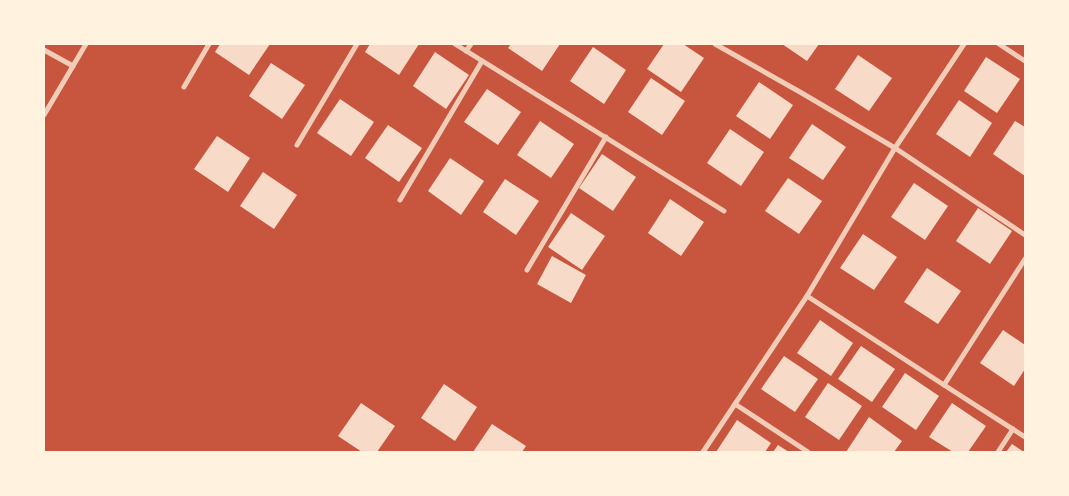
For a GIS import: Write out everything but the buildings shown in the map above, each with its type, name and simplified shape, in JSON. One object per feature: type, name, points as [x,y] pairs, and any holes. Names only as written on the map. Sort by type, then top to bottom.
[{"type":"street","points":[[44,115],[86,44]]},
{"type":"street","points":[[184,87],[209,44]]},
{"type":"street","points":[[297,145],[357,44]]},
{"type":"street","points":[[455,44],[724,211]]},
{"type":"street","points":[[466,50],[470,44]]},
{"type":"street","points":[[715,44],[895,148],[1025,234]]},
{"type":"street","points":[[703,452],[807,296],[895,148],[964,44]]},
{"type":"street","points":[[999,44],[1025,61]]},
{"type":"street","points":[[44,50],[74,66]]},
{"type":"street","points":[[400,200],[482,60]]},
{"type":"street","points":[[527,270],[606,137]]},
{"type":"street","points":[[944,385],[1025,259]]},
{"type":"street","points":[[807,296],[1025,437]]},
{"type":"street","points":[[735,404],[808,452]]},
{"type":"street","points":[[998,452],[1013,429]]}]
